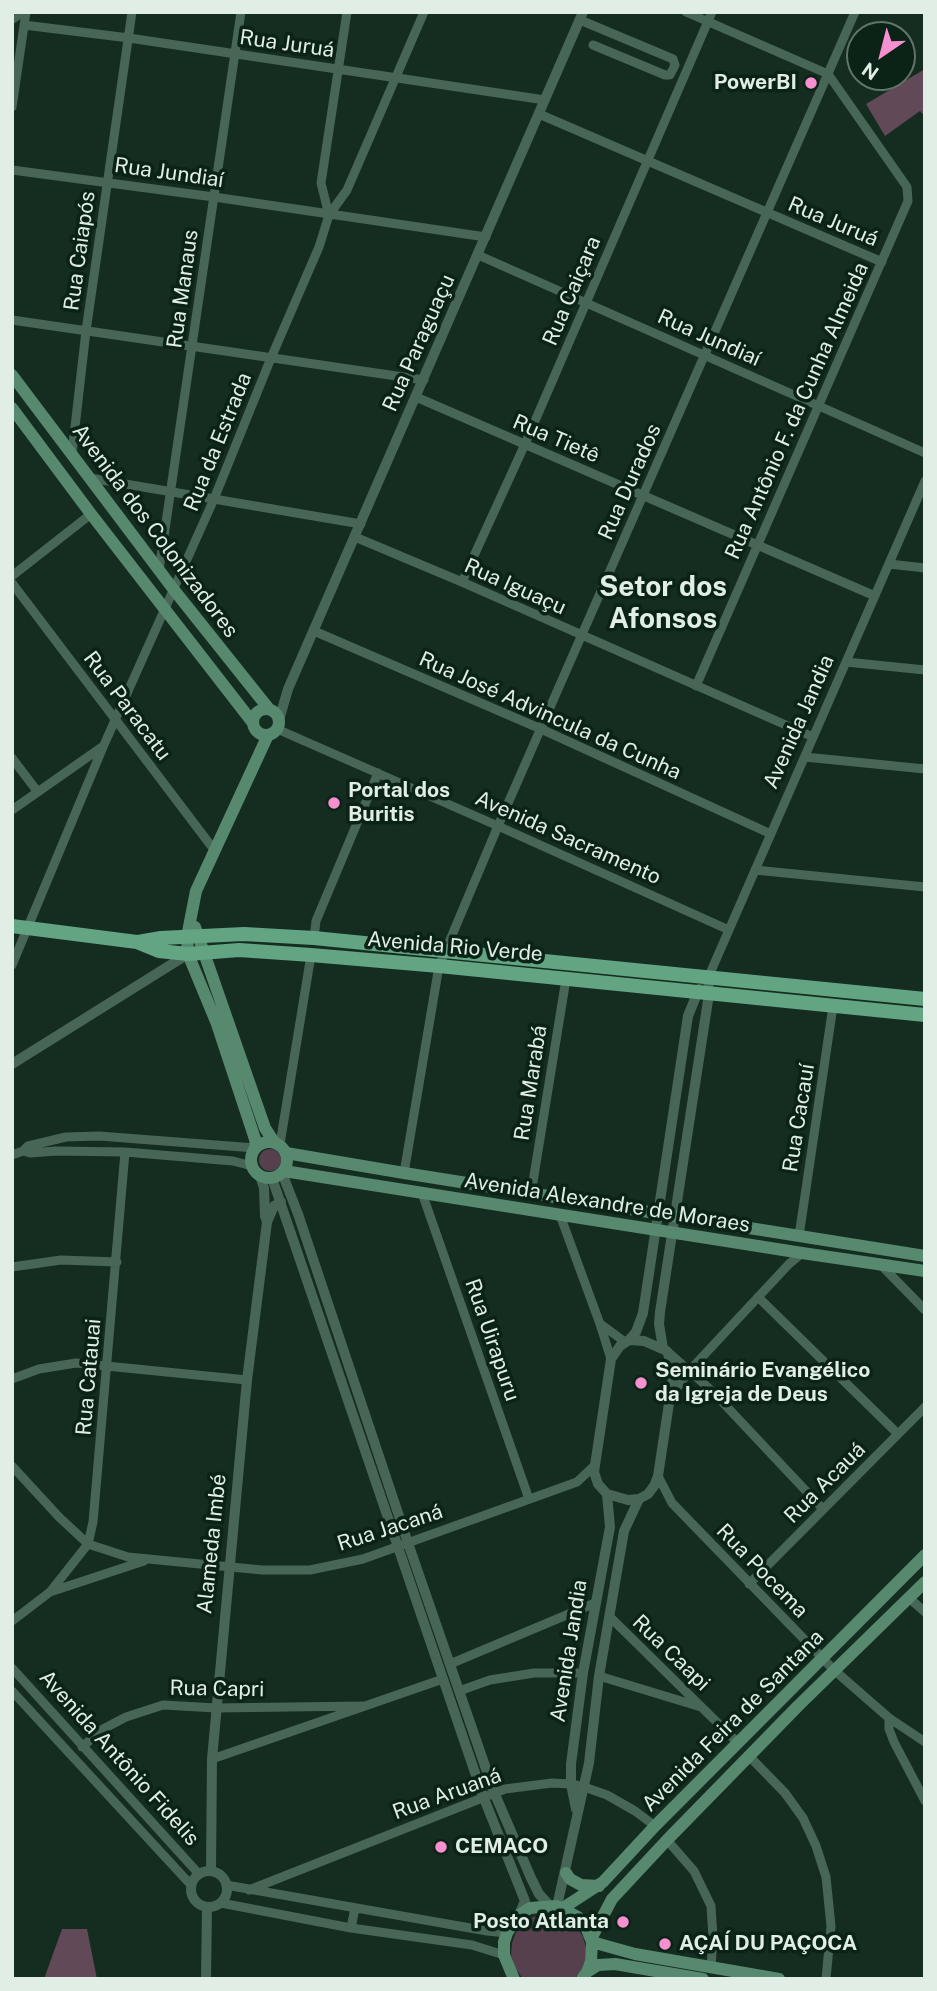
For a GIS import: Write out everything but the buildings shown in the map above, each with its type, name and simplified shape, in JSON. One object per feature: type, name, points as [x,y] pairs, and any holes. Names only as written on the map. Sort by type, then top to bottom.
[{"type":"main road","name":"Avenida dos Colonizadores","points":[[12,375],[174,590],[270,726],[256,731],[253,723],[12,408]]},
{"type":"main road","points":[[253,723],[257,712],[270,726]]},
{"type":"main road","name":"Rua Paraguaçu","points":[[193,937],[190,914],[196,891],[270,726]]},
{"type":"main road","points":[[12,926],[136,942],[159,951],[188,954]]},
{"type":"main road","name":"Avenida Rio Verde","points":[[136,942],[161,938],[244,934],[314,938],[925,999]]},
{"type":"main road","points":[[193,937],[204,953],[265,1128],[280,1146],[287,1165],[270,1173],[251,1157],[255,1139],[217,1024],[188,954],[193,937]]},
{"type":"main road","name":"Avenida Rio Verde","points":[[188,954],[239,950],[311,955],[925,1015]]},
{"type":"main road","points":[[255,1147],[267,1141],[280,1146]]},
{"type":"main road","name":"Avenida Alexandre de Moraes","points":[[280,1146],[404,1173],[925,1256]]},
{"type":"main road","name":"Avenida Alexandre de Moraes","points":[[270,1173],[422,1193],[925,1271]]},
{"type":"main road","name":"Avenida Feira de Santana","points":[[519,1915],[530,1908],[557,1907],[598,1886],[925,1555]]},
{"type":"main road","name":"Avenida Feira de Santana","points":[[584,1975],[591,1961],[591,1940],[612,1899],[749,1756],[925,1582]]},
{"type":"main road","points":[[566,1873],[570,1879],[581,1885],[598,1886],[612,1899]]},
{"type":"main road","points":[[557,1907],[578,1917],[591,1940],[707,1973]]},
{"type":"main road","points":[[511,1977],[504,1942],[519,1915]]},
{"type":"main road","points":[[584,1975],[598,1965],[615,1964],[779,1979]]},
{"type":"street","points":[[12,19],[24,12]]},
{"type":"street","points":[[12,107],[24,12]]},
{"type":"street","name":"Rua Caiapós","points":[[72,453],[86,331],[132,12]]},
{"type":"street","name":"Rua Manaus","points":[[159,570],[242,12]]},
{"type":"street","points":[[329,215],[321,183],[347,12]]},
{"type":"street","name":"Rua da Estrada","points":[[12,965],[103,747],[214,499],[319,247],[329,215],[347,190],[424,12]]},
{"type":"street","points":[[686,12],[710,17],[828,74]]},
{"type":"street","name":"Rua Durados","points":[[439,966],[855,12]]},
{"type":"street","points":[[581,16],[673,60],[675,65],[670,75],[665,75],[593,45]]},
{"type":"street","name":"Rua Paraguaçu","points":[[270,726],[361,524],[581,16]]},
{"type":"street","name":"Rua Caiçara","points":[[462,582],[525,444],[710,17]]},
{"type":"street","name":"Rua Juruá","points":[[24,25],[545,100]]},
{"type":"street","name":"Rua Antônio F. da Cunha Almeida","points":[[696,685],[908,201],[907,187],[828,74]]},
{"type":"street","name":"Rua Juruá","points":[[539,114],[882,262]]},
{"type":"street","name":"Rua Jundiaí","points":[[12,170],[486,237]]},
{"type":"street","name":"Rua Jundiaí","points":[[478,255],[925,453]]},
{"type":"street","points":[[12,320],[424,380]]},
{"type":"street","name":"Rua Tietê","points":[[416,397],[875,596]]},
{"type":"street","points":[[90,478],[361,524]]},
{"type":"street","name":"Avenida Jandia","points":[[557,1907],[589,1763],[599,1676],[624,1531],[643,1496],[654,1486],[658,1476],[672,1366],[665,1350],[660,1312],[703,993],[925,481]]},
{"type":"street","points":[[12,576],[91,514]]},
{"type":"street","name":"Rua Iguaçu","points":[[355,537],[813,737]]},
{"type":"street","points":[[889,564],[925,568]]},
{"type":"street","name":"Rua Paracatu","points":[[12,583],[215,851]]},
{"type":"street","name":"Rua José Advincula da Cunha","points":[[314,631],[541,729],[771,834]]},
{"type":"street","points":[[846,662],[925,670]]},
{"type":"street","name":"Avenida Sacramento","points":[[270,726],[729,930]]},
{"type":"street","points":[[12,810],[103,747]]},
{"type":"street","points":[[805,757],[925,769]]},
{"type":"street","points":[[12,758],[37,792]]},
{"type":"street","points":[[314,938],[316,921],[378,773]]},
{"type":"street","points":[[755,870],[925,887]]},
{"type":"street","name":"Avenida Rio Verde","points":[[12,1064],[188,954]]},
{"type":"street","points":[[280,1146],[311,955]]},
{"type":"street","points":[[404,1173],[439,966]]},
{"type":"street","name":"Rua Marabá","points":[[531,1194],[566,979]]},
{"type":"street","name":"Avenida Jandia","points":[[611,1359],[615,1351],[636,1332],[643,1313],[688,1016],[703,993]]},
{"type":"street","name":"Rua Cacauí","points":[[799,1236],[833,1006]]},
{"type":"street","name":"Avenida Alexandre de Moraes","points":[[12,1155],[43,1141],[66,1136],[255,1147]]},
{"type":"street","name":"Avenida Alexandre de Moraes","points":[[23,1151],[125,1152],[233,1161],[270,1173]]},
{"type":"street","name":"Rua Catauai","points":[[50,1592],[88,1544],[93,1522],[125,1152]]},
{"type":"street","points":[[270,1173],[402,1545],[450,1664],[494,1792],[539,1894],[557,1907]]},
{"type":"street","points":[[270,1173],[298,1214],[443,1679],[483,1796],[525,1901],[519,1915]]},
{"type":"street","name":"Alameda Imbé","points":[[267,1222],[264,1188],[270,1173]]},
{"type":"street","name":"Rua Uirapuru","points":[[422,1193],[529,1499]]},
{"type":"street","name":"Alameda Imbé","points":[[211,1871],[212,1759],[247,1380],[267,1222],[274,1206],[281,1202]]},
{"type":"street","points":[[560,1215],[611,1359],[594,1466],[598,1484],[607,1494],[628,1500],[643,1496]]},
{"type":"street","points":[[670,1397],[690,1370],[802,1253]]},
{"type":"street","points":[[12,1268],[61,1260],[117,1262]]},
{"type":"street","points":[[880,1264],[925,1310]]},
{"type":"street","points":[[758,1297],[898,1434]]},
{"type":"street","points":[[600,1324],[627,1341],[645,1341],[665,1350],[690,1370],[823,1510]]},
{"type":"street","points":[[12,1380],[39,1369],[76,1363],[247,1380]]},
{"type":"street","name":"Rua Acauá","points":[[749,1584],[925,1407]]},
{"type":"street","points":[[12,1466],[88,1544],[128,1558],[149,1560]]},
{"type":"street","name":"Rua Jacaná","points":[[12,1621],[50,1592],[149,1560],[262,1570],[310,1570],[363,1559],[577,1482],[594,1466]]},
{"type":"street","name":"Rua Pocema","points":[[658,1476],[672,1503],[834,1670],[889,1718],[925,1742]]},
{"type":"street","name":"Rua Jacaná","points":[[577,1482],[598,1484]]},
{"type":"street","name":"Avenida Jandia","points":[[577,1815],[571,1764],[583,1673],[610,1527],[607,1494]]},
{"type":"street","name":"Rua Pocema","points":[[643,1496],[672,1503]]},
{"type":"street","points":[[909,1598],[925,1612]]},
{"type":"street","points":[[450,1664],[595,1603]]},
{"type":"street","name":"Rua Caapi","points":[[610,1617],[738,1743]]},
{"type":"street","name":"Avenida Antônio Fidelis","points":[[12,1668],[198,1873]]},
{"type":"street","points":[[459,1691],[490,1681],[534,1673],[583,1673]]},
{"type":"street","points":[[599,1676],[703,1708]]},
{"type":"street","name":"Rua Capri","points":[[212,1759],[443,1679]]},
{"type":"street","name":"Avenida Antônio Fidelis","points":[[12,1690],[191,1885]]},
{"type":"street","name":"Rua Capri","points":[[82,1747],[103,1729],[126,1717],[163,1705],[216,1708],[363,1706]]},
{"type":"street","points":[[889,1718],[889,1729],[894,1742],[925,1801]]},
{"type":"street","points":[[749,1756],[785,1793],[803,1818],[816,1846],[825,1877],[831,1926],[826,1979]]},
{"type":"street","name":"Rua Aruaná","points":[[250,1890],[505,1789],[552,1783],[572,1784],[607,1795],[655,1826]]},
{"type":"street","points":[[667,1840],[694,1871],[710,1906],[713,1937],[707,1973]]},
{"type":"street","points":[[515,1875],[525,1879],[527,1868]]},
{"type":"street","points":[[211,1871],[226,1881],[225,1896],[221,1903],[207,1907],[198,1902],[192,1893],[191,1885],[198,1873],[211,1871]]},
{"type":"street","points":[[226,1885],[507,1933]]},
{"type":"street","points":[[221,1903],[351,1928],[472,1945],[505,1955]]},
{"type":"street","points":[[206,1979],[207,1907]]},
{"type":"street","points":[[351,1928],[355,1908]]},
{"type":"shaded area","points":[[925,69],[925,116],[920,111],[885,136],[866,104],[888,91],[916,91],[916,74]]},
{"type":"shaded area","points":[[270,1149],[278,1152],[281,1160],[278,1168],[270,1171],[262,1168],[259,1160],[262,1152]]},
{"type":"shaded area","points":[[545,1914],[567,1919],[577,1927],[583,1937],[585,1960],[574,1979],[523,1979],[514,1966],[511,1955],[516,1932],[523,1923]]},
{"type":"shaded area","points":[[62,1929],[87,1929],[97,1979],[44,1979]]},
{"type":"place","name":"PowerBI","points":[[811,83]]},
{"type":"place","name":"Portal dos Buritis","points":[[334,803]]},
{"type":"place","name":"Seminário Evangélico da Igreja de Deus","points":[[641,1383]]},
{"type":"place","name":"CEMACO","points":[[441,1847]]},
{"type":"place","name":"Posto Atlanta","points":[[623,1922]]},
{"type":"place","name":"AÇAÍ DU PAÇOCA","points":[[665,1944]]},
{"type":"district","name":"Setor dos Afonsos","points":[[663,603]]}]
